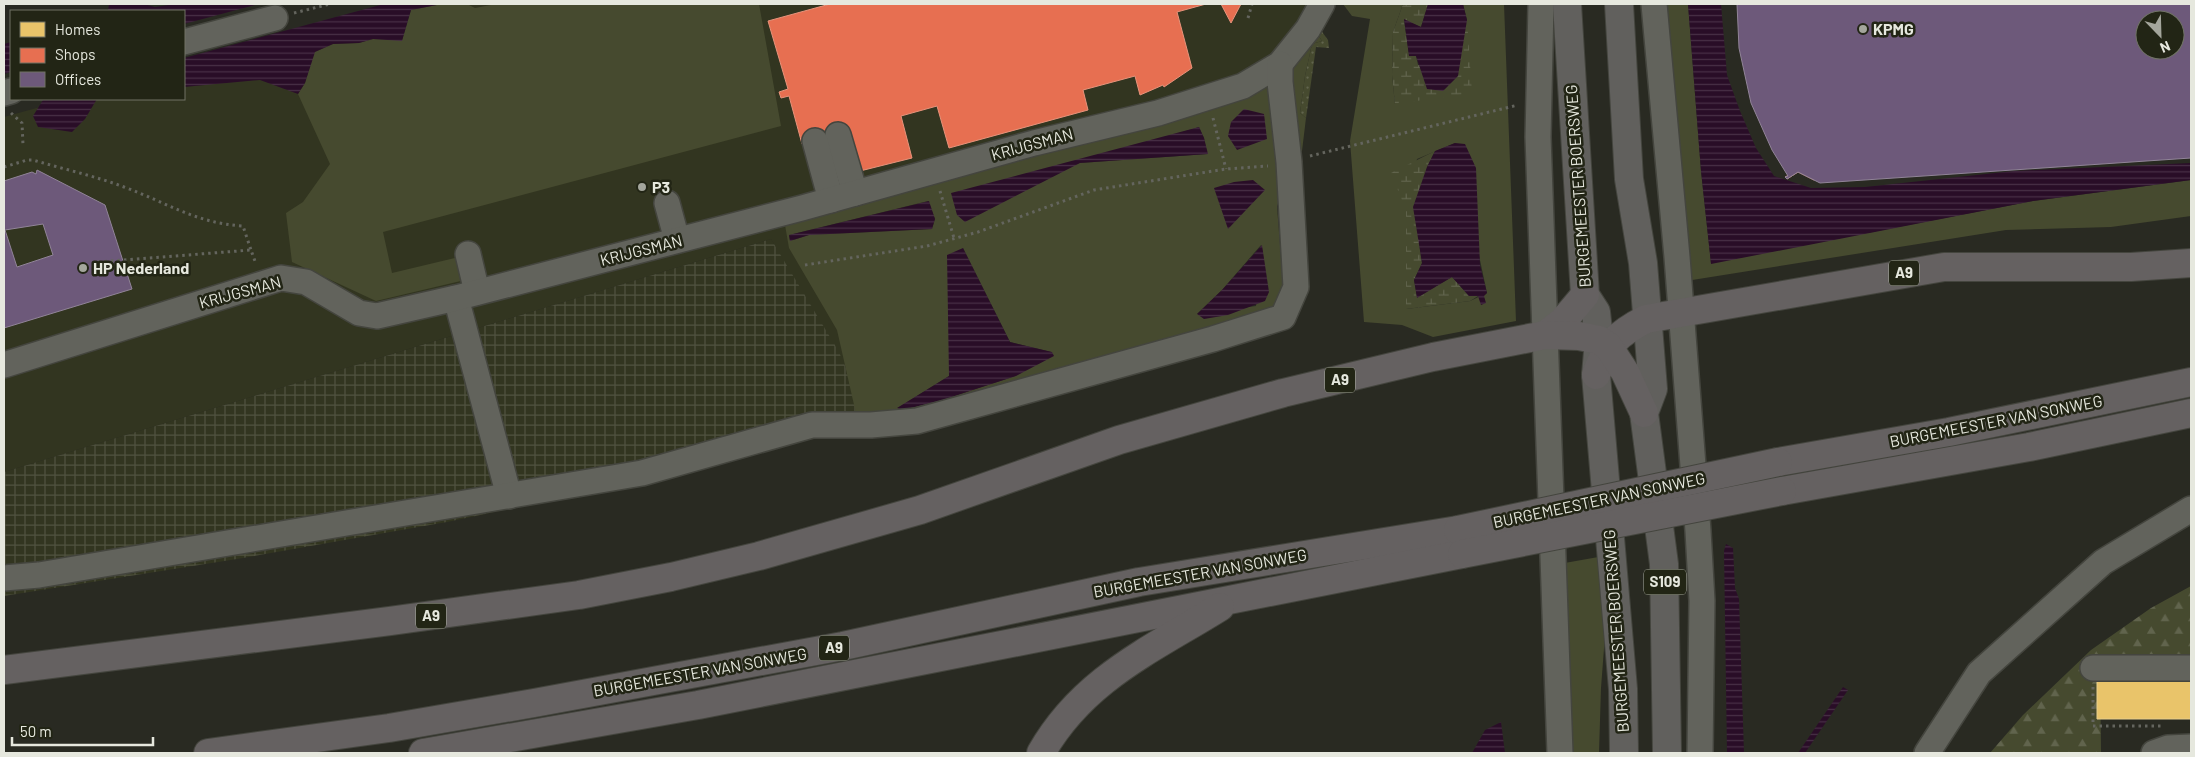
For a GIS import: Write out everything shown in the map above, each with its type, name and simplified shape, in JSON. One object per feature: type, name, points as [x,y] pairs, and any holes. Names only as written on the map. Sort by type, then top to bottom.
[{"type":"highway","name":"A9","points":[[1596,375],[1604,343],[1646,318],[1944,266],[2131,267],[2191,263]]},
{"type":"highway","name":"A9","points":[[1545,335],[1563,321],[1584,285]]},
{"type":"highway","name":"A9","points":[[4,670],[541,600],[671,577],[759,556],[920,510],[1119,440],[1283,393],[1433,357],[1545,335],[1563,334],[1604,343]]},
{"type":"highway","points":[[1604,343],[1625,372],[1644,413]]},
{"type":"highway","name":"BURGEMEESTER VAN SONWEG","points":[[423,753],[698,705],[1234,598],[1778,462],[1959,430],[2191,382]]},
{"type":"highway","name":"BURGEMEESTER VAN SONWEG","points":[[208,753],[389,728],[524,705],[844,646],[1139,582],[1460,542],[1782,491],[2191,414]]},
{"type":"highway","name":"A9","points":[[1041,753],[1072,709],[1102,680],[1130,660],[1171,638],[1234,598]]},
{"type":"main road","name":"BURGEMEESTER BOERSWEG","points":[[1566,4],[1584,285],[1596,312],[1604,343]]},
{"type":"main road","name":"S109","points":[[1619,4],[1629,179],[1643,263],[1652,389],[1644,413],[1664,564],[1667,753]]},
{"type":"main road","name":"BURGEMEESTER BOERSWEG","points":[[1596,375],[1623,689],[1624,753]]},
{"type":"street","name":"KRIJGSMAN","points":[[4,365],[281,278],[306,282],[359,313],[377,316],[466,295],[831,200],[1034,143],[1158,113],[1243,86],[1280,64],[1308,29],[1322,4]]},
{"type":"street","name":"BURGEMEESTER BOERSWEG","points":[[1541,4],[1538,137],[1560,753]]},
{"type":"street","points":[[1654,4],[1702,601],[1700,753]]},
{"type":"street","points":[[185,42],[275,18]]},
{"type":"street","points":[[4,578],[38,575],[642,473],[812,425],[871,425],[917,421],[1213,339],[1282,317],[1296,287],[1289,162],[1280,82],[1280,64]]},
{"type":"street","points":[[838,135],[855,193]]},
{"type":"street","points":[[814,141],[831,200]]},
{"type":"street","points":[[667,204],[677,240]]},
{"type":"street","points":[[468,254],[466,295],[509,496]]},
{"type":"street","points":[[1926,753],[1979,673],[2103,562],[2191,509]]},
{"type":"street","points":[[2093,668],[2191,668]]},
{"type":"street","points":[[2154,753],[2168,748],[2191,748]]},
{"type":"path","points":[[275,18],[330,4]]},
{"type":"path","points":[[1248,18],[1252,4]]},
{"type":"path","points":[[1207,98],[1226,169]]},
{"type":"path","points":[[8,99],[22,123],[23,145]]},
{"type":"path","points":[[805,265],[927,246],[978,232],[1094,190],[1226,169],[1289,162],[1518,105]]},
{"type":"path","points":[[4,167],[32,160],[124,187],[196,218],[219,224],[244,226],[262,283]]},
{"type":"path","points":[[934,171],[954,238]]},
{"type":"path","points":[[98,262],[251,250]]},
{"type":"path","points":[[2093,668],[2093,726],[2172,726]]},
{"type":"shaded area","points":[[109,4],[144,4],[155,7],[175,4],[259,4],[185,24],[185,10],[108,10]]},
{"type":"shaded area","points":[[384,4],[442,4],[411,10],[402,41],[373,39],[359,43],[333,44],[315,52],[305,83],[298,94],[260,80],[185,87],[185,58]]},
{"type":"shaded area","points":[[424,4],[1308,4],[1282,50],[865,413],[771,239],[4,472],[4,117],[65,100],[185,100],[185,67]]},
{"type":"shaded area","points":[[1428,4],[1463,4],[1467,20],[1458,76],[1443,91],[1427,89],[1416,56],[1409,56],[1404,19],[1421,27]]},
{"type":"shaded area","points":[[1688,4],[1721,4],[1727,75],[1756,148],[1774,176],[1811,188],[1865,187],[2014,171],[2191,163],[2191,180],[2033,201],[1711,264],[1701,171]]},
{"type":"shaded area","points":[[10,42],[10,72],[4,74],[4,44]]},
{"type":"shaded area","points":[[43,100],[96,100],[85,119],[72,132],[38,127],[33,116]]},
{"type":"shaded area","points":[[1244,109],[1264,114],[1267,139],[1237,150],[1228,136],[1231,122]]},
{"type":"shaded area","points":[[1199,127],[1208,154],[1080,163],[965,222],[957,215],[951,193]]},
{"type":"shaded area","points":[[1455,143],[1465,144],[1476,168],[1480,265],[1487,293],[1484,296],[1486,303],[1481,305],[1478,296],[1469,296],[1452,277],[1417,298],[1414,280],[1422,263],[1413,207],[1427,167],[1435,151]]},
{"type":"shaded area","points":[[1253,180],[1265,190],[1228,229],[1214,188],[1234,182]]},
{"type":"shaded area","points":[[929,201],[935,219],[932,229],[809,235],[790,241],[789,235]]},
{"type":"shaded area","points":[[771,239],[839,352],[865,413],[638,482],[447,522],[237,559],[4,596],[4,472]]},
{"type":"shaded area","points":[[1262,245],[1269,292],[1265,301],[1228,315],[1204,319],[1197,314],[1222,290]]},
{"type":"shaded area","points":[[963,248],[1010,342],[1052,352],[1054,356],[1016,376],[942,400],[902,410],[897,408],[949,376],[947,255]]},
{"type":"shaded area","points":[[1726,544],[1733,548],[1735,588],[1739,599],[1744,753],[1727,753],[1724,551]]},
{"type":"shaded area","points":[[1843,687],[1848,690],[1805,753],[1798,753]]},
{"type":"shaded area","points":[[1501,722],[1505,753],[1472,753],[1485,730]]},
{"type":"green space","points":[[442,4],[467,4],[475,8],[496,4],[759,4],[781,126],[383,232],[392,273],[459,257],[465,280],[376,301],[292,262],[286,213],[303,202],[330,164],[298,94],[305,83],[314,52],[333,44],[359,43],[373,39],[402,40],[411,10]]},
{"type":"green space","points":[[1343,4],[1403,4],[1393,32],[1392,75],[1395,104],[1467,20],[1463,4],[1504,4],[1516,321],[1433,337],[1402,325],[1364,322],[1350,141],[1370,19],[1352,16]],"holes":[[[1455,143],[1487,293],[1470,301],[1406,309],[1406,210],[1417,159]]]},
{"type":"green space","points":[[1403,4],[1428,5],[1421,27],[1404,20],[1409,55],[1416,56],[1418,65],[1458,76],[1467,20],[1472,93],[1395,104],[1392,75],[1393,32]]},
{"type":"green space","points":[[1667,4],[1688,4],[1701,171],[1711,263],[2033,201],[2191,180],[2191,216],[2111,227],[2006,230],[1686,281]]},
{"type":"green space","points":[[1320,29],[1328,40],[1329,48],[1316,47],[1306,118],[1300,113],[1305,76],[1312,44],[1322,41],[1317,33]]},
{"type":"green space","points":[[1317,33],[1322,41],[1312,44],[1300,113],[1306,118],[1302,151],[1296,154],[1292,64]]},
{"type":"green space","points":[[1266,87],[1278,97],[1284,187],[1277,206],[1284,297],[1280,308],[935,411],[857,418],[837,330],[789,248],[785,225]],"holes":[[[1199,127],[1204,138],[1207,154],[1080,163]],[[928,201],[935,219],[932,229],[809,235],[790,241],[789,235]],[[1261,245],[1256,306],[1197,314],[1222,290]],[[963,248],[1010,342],[1051,352],[1015,376],[942,400],[902,410],[898,408],[949,376]]]},
{"type":"green space","points":[[1435,151],[1427,167],[1419,242],[1422,263],[1414,280],[1417,297],[1452,277],[1469,296],[1478,296],[1470,301],[1406,309],[1406,210],[1391,173]]},
{"type":"green space","points":[[1604,556],[1607,609],[1601,688],[1599,753],[1568,753],[1559,564]]},
{"type":"green space","points":[[2191,586],[2191,655],[2100,656],[2101,753],[1990,753],[2023,715],[2091,650],[2151,608]]},
{"type":"building: Homes","points":[[2097,678],[2191,679],[2191,719],[2097,719]]},
{"type":"building: Shops","points":[[830,4],[1206,4],[1177,12],[1192,68],[1164,87],[1163,85],[1140,95],[1135,76],[1083,90],[1088,110],[949,148],[937,106],[901,116],[912,158],[860,171],[850,131],[802,144],[789,96],[781,98],[779,92],[788,89],[768,21]]},
{"type":"building: Shops","points":[[1221,4],[1241,4],[1231,23]]},
{"type":"building: Shops","points":[[1772,4],[1840,4],[1842,13],[1857,17],[1858,4],[1995,4],[1993,7],[2025,18],[2067,23],[2080,22],[2106,14],[2103,18],[2107,17],[2110,20],[2135,11],[2135,47],[2126,48],[2125,52],[2120,53],[2124,55],[2101,58],[2095,79],[2007,94],[1996,89],[1899,131],[1814,180],[1798,172],[1787,179],[1785,177],[1789,175],[1785,166],[1801,158],[1800,143],[1828,124],[1851,100],[1867,73],[1877,47],[1853,40],[1848,52],[1829,60],[1798,68],[1764,6]]},
{"type":"building: Shops","points":[[2191,4],[2191,42],[2185,43],[2185,10],[2160,10],[2166,7],[2164,5]]},
{"type":"building: Offices","points":[[1737,4],[2191,4],[2191,158],[1820,183],[1798,172],[1787,179],[1785,177],[1788,176],[1772,150],[1751,103],[1739,48]]},
{"type":"building: Offices","points":[[37,170],[105,205],[132,289],[4,328],[4,181],[32,172],[36,174]],"holes":[[[43,224],[53,255],[17,267],[5,230]]]},
{"type":"place","name":"KPMG","points":[[1863,29]]},
{"type":"place","name":"P3","points":[[642,187]]},
{"type":"place","name":"HP Nederland","points":[[83,268]]}]
